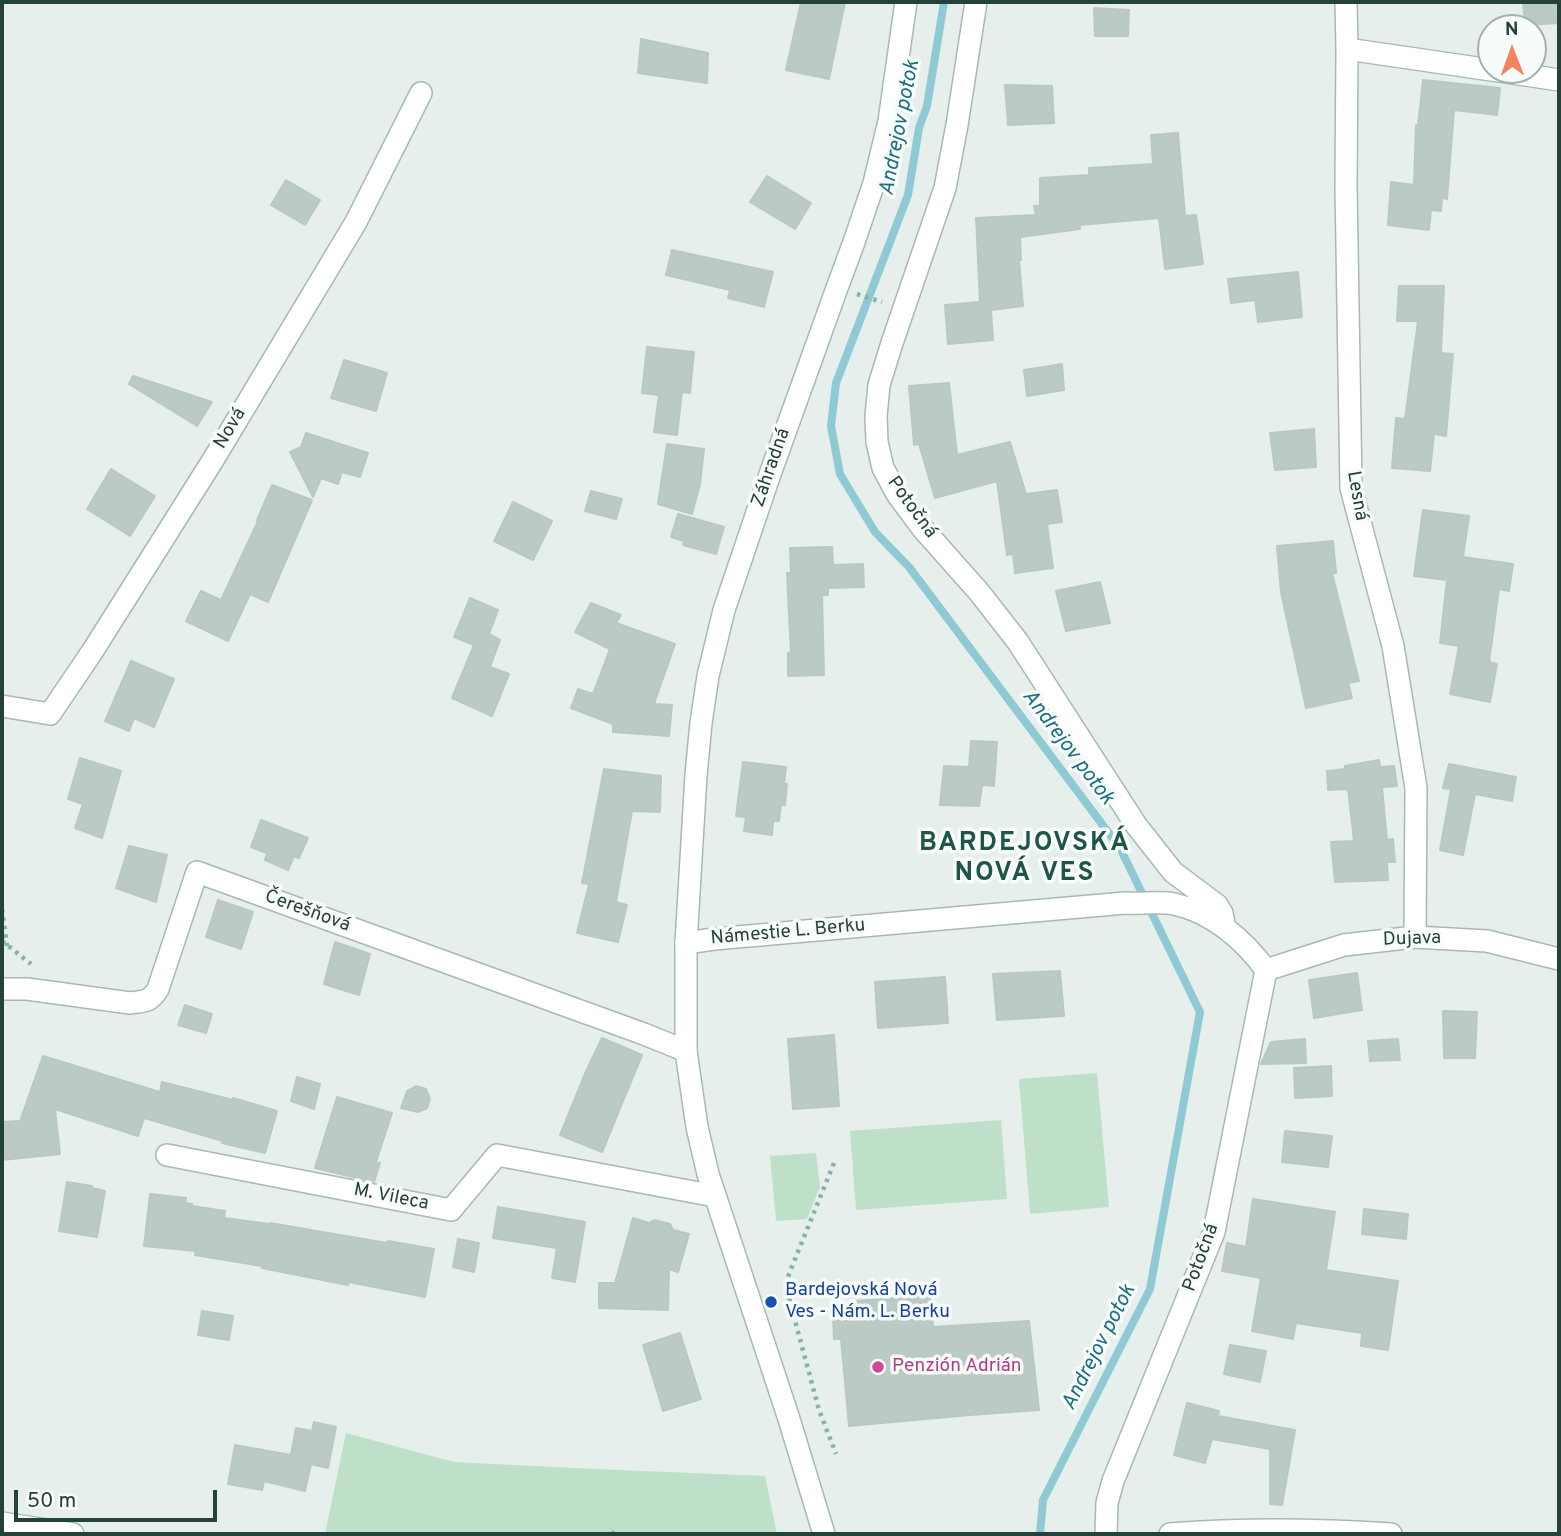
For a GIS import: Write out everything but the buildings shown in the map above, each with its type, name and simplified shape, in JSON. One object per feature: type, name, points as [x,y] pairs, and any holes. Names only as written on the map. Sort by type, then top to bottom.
[{"type":"street","name":"Záhradná","points":[[686,943],[696,775],[711,663],[724,610],[768,477],[874,183],[889,121],[906,2]]},
{"type":"street","name":"Potočná","points":[[976,2],[945,188],[879,384],[877,442],[883,468],[897,494],[923,528],[1018,642],[1136,825],[1173,872],[1216,905],[1222,913],[1226,928]]},
{"type":"street","name":"Lesná","points":[[1346,2],[1351,488],[1393,646],[1416,788],[1415,937]]},
{"type":"street","points":[[1348,49],[1477,68]]},
{"type":"street","name":"Nová","points":[[2,706],[50,714],[85,663],[213,460],[356,222],[421,93]]},
{"type":"street","name":"Čerešňová","points":[[2,989],[27,989],[130,1003],[152,998],[159,989],[197,872],[686,1051]]},
{"type":"street","name":"Námestie L. Berku","points":[[824,1534],[708,1174],[697,1128],[686,1051],[686,943],[1125,903],[1174,904],[1201,914],[1226,928],[1241,940],[1266,970]]},
{"type":"street","name":"Dujava","points":[[1266,970],[1343,945],[1415,937],[1487,941],[1559,959]]},
{"type":"street","name":"Potočná","points":[[1106,1534],[1107,1503],[1113,1481],[1214,1233],[1266,970]]},
{"type":"street","name":"M. Vileca","points":[[167,1155],[451,1210],[497,1155],[715,1196]]},
{"type":"street","points":[[2,1523],[73,1534]]},
{"type":"street","points":[[1170,1534],[1282,1530],[1391,1534]]},
{"type":"path","points":[[850,292],[883,302]]},
{"type":"path","points":[[2,909],[7,946]]},
{"type":"path","points":[[834,1163],[786,1287],[818,1410],[836,1454]]},
{"type":"green space","points":[[1097,1073],[1109,1207],[1030,1214],[1019,1079]]},
{"type":"green space","points":[[1001,1120],[1007,1199],[856,1210],[850,1131]]},
{"type":"green space","points":[[816,1153],[820,1187],[807,1219],[776,1221],[770,1156]]},
{"type":"green space","points":[[346,1433],[454,1462],[765,1476],[777,1534],[325,1534]]},
{"type":"waterway","name":"Andrejov potok","points":[[944,2],[927,106],[919,128],[908,195],[836,383],[831,426],[840,474],[875,532],[909,567],[1120,848],[1200,1012],[1150,1289],[1043,1500],[1040,1534]]},
{"type":"place","name":"Bardejovská Nová Ves - Nám. L. Berku","points":[[771,1302]]},
{"type":"place","name":"Penzión Adrián","points":[[878,1367]]},
{"type":"district","name":"BARDEJOVSKÁ NOVÁ VES","points":[[1025,860]]}]
